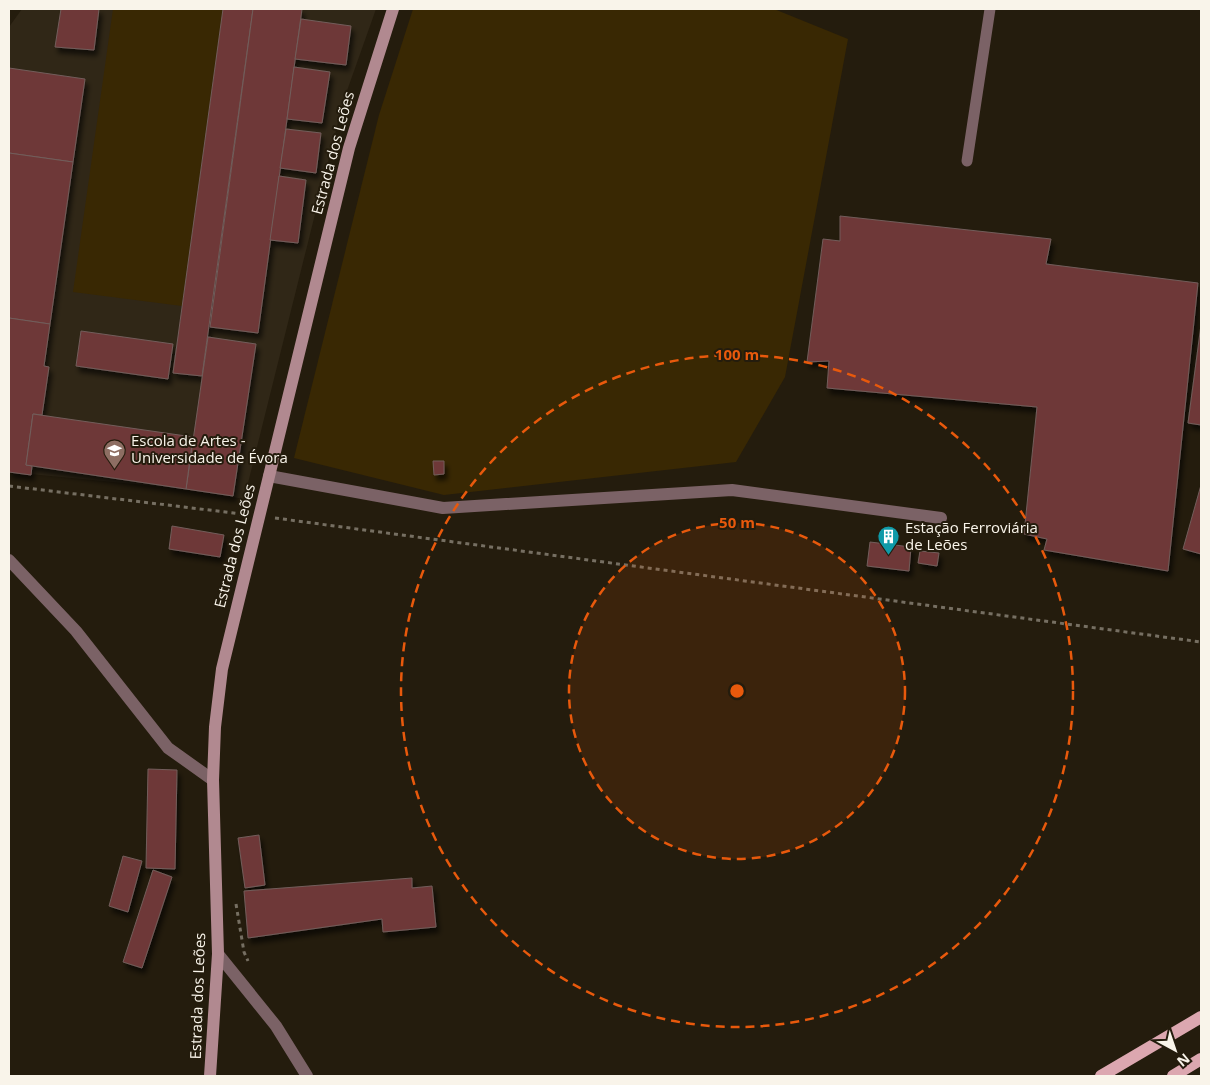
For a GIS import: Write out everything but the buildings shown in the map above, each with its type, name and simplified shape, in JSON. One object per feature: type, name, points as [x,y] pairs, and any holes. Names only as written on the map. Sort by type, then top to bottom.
[{"type":"main road","name":"Estrada dos Leões","points":[[210,1076],[218,954],[213,780],[215,727],[222,669],[349,148],[393,9]]},
{"type":"main road","points":[[1101,1076],[1201,1017]]},
{"type":"main road","points":[[1173,1076],[1201,1059]]},
{"type":"street","points":[[269,476],[443,508],[732,490],[941,518]]},
{"type":"street","points":[[9,560],[76,630],[168,748],[213,780]]},
{"type":"street","points":[[218,954],[276,1026],[306,1076]]},
{"type":"lane","points":[[967,161],[990,9]]},
{"type":"path","points":[[9,486],[258,516],[1201,642]]},
{"type":"shaded area","points":[[22,9],[376,9],[343,102],[244,499],[186,489],[9,472],[9,27]]},
{"type":"shaded area","points":[[113,9],[223,9],[182,306],[73,292]]},
{"type":"shaded area","points":[[413,9],[774,9],[848,39],[785,377],[736,462],[444,495],[294,458],[379,115]]},
{"type":"place","name":"Escola de Artes - Universidade de Évora","points":[[115,469]]},
{"type":"place","name":"Estação Ferroviária de Leões","points":[[889,556]]}]
